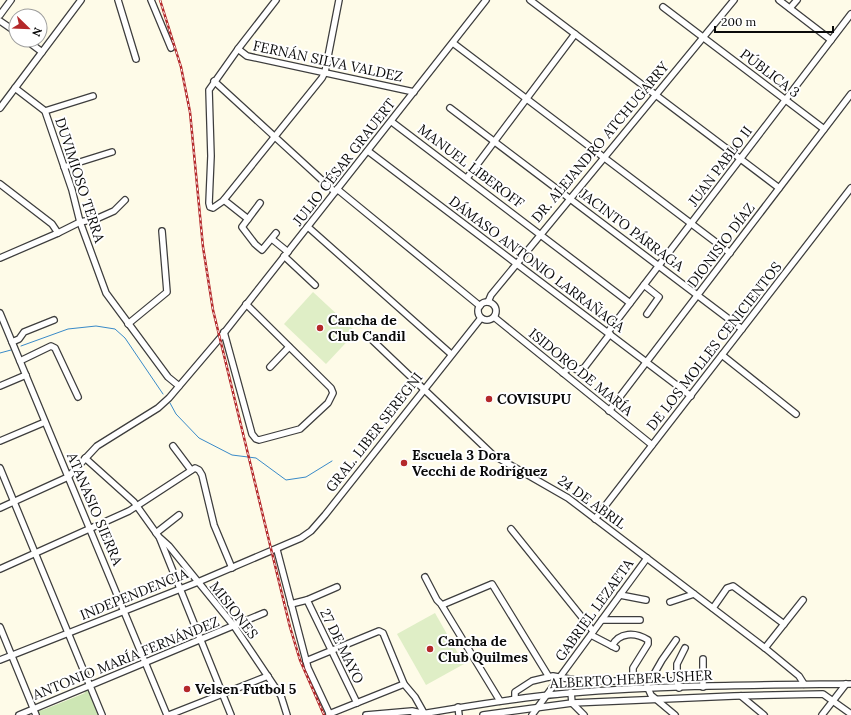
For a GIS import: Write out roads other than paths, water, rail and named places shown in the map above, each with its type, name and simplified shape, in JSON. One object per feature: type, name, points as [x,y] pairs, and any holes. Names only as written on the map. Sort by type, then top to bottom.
[{"type":"street","points":[[0,15],[11,0]]},
{"type":"street","points":[[0,108],[81,0]]},
{"type":"street","points":[[118,0],[136,59]]},
{"type":"street","points":[[151,0],[171,48]]},
{"type":"street","points":[[276,0],[214,81],[209,90],[208,99],[211,156],[209,203],[211,208],[217,207],[224,200],[326,72],[340,0]]},
{"type":"street","name":"JULIO CÉSAR GRAUERT","points":[[68,477],[85,458],[103,442],[158,408],[179,386],[220,338],[392,122],[486,0]]},
{"type":"street","points":[[532,0],[779,188]]},
{"type":"street","name":"DR. ALEJANDRO ATCHUGARRY","points":[[488,302],[491,295],[569,198],[734,0]]},
{"type":"street","points":[[779,0],[831,40]]},
{"type":"street","points":[[790,8],[797,0]]},
{"type":"street","name":"PÚBLICA 3","points":[[663,6],[824,128]]},
{"type":"street","name":"JUAN PABLO II","points":[[563,373],[571,366],[577,370],[584,368],[630,303],[851,14]]},
{"type":"street","points":[[467,178],[575,34]]},
{"type":"street","points":[[453,43],[730,253]]},
{"type":"street","points":[[37,48],[42,52]]},
{"type":"street","name":"FERNÁN SILVA VALDEZ","points":[[238,49],[247,56],[414,92]]},
{"type":"street","points":[[214,81],[274,137],[336,191],[480,306]]},
{"type":"street","name":"DUVIMIOSO TERRA","points":[[15,88],[45,111],[64,167],[80,222],[106,293],[168,376],[179,386]]},
{"type":"street","name":"DIONISIO DÍAZ","points":[[609,411],[851,94]]},
{"type":"street","points":[[45,111],[93,96]]},
{"type":"street","name":"JACINTO PÁRRAGA","points":[[450,108],[742,329]]},
{"type":"street","name":"MANUEL LIBEROFF","points":[[392,122],[630,303]]},
{"type":"street","name":"DÁMASO ANTONIO LARRAÑAGA","points":[[368,151],[690,396]]},
{"type":"street","points":[[64,167],[112,152]]},
{"type":"street","points":[[0,184],[52,224],[58,233]]},
{"type":"street","name":"DE LOS MOLLES CENICIENTOS","points":[[595,519],[851,188]]},
{"type":"street","points":[[0,258],[80,222],[96,219],[114,211],[125,200]]},
{"type":"street","points":[[224,200],[248,219]]},
{"type":"street","points":[[260,203],[242,227],[255,244],[262,250],[276,233]]},
{"type":"street","points":[[308,227],[451,354]]},
{"type":"street","points":[[128,324],[167,292],[162,231]]},
{"type":"street","points":[[272,238],[315,285]]},
{"type":"street","points":[[644,285],[658,297],[647,314]]},
{"type":"street","points":[[488,302],[495,307],[494,316],[487,320],[481,318],[479,311],[480,306],[488,302]]},
{"type":"street","points":[[224,332],[252,434],[256,440],[300,429],[328,403],[333,393],[329,386],[246,304]]},
{"type":"street","name":"ATANASIO SIERRA","points":[[0,314],[168,715]]},
{"type":"street","name":"ISIDORO DE MARÍA","points":[[494,316],[652,445]]},
{"type":"street","name":"GRAL. LIBER SEREGNI","points":[[277,550],[301,538],[315,527],[423,389],[481,318]]},
{"type":"street","points":[[12,342],[24,332],[54,320]]},
{"type":"street","name":"24 DE ABRIL","points":[[368,337],[493,455],[552,488],[595,519],[765,648],[800,676],[804,684]]},
{"type":"street","points":[[20,361],[51,346],[55,348],[78,397]]},
{"type":"street","points":[[270,367],[289,347]]},
{"type":"street","points":[[722,355],[796,414]]},
{"type":"street","points":[[0,386],[26,375]]},
{"type":"street","points":[[0,441],[46,422]]},
{"type":"street","points":[[173,446],[191,470]]},
{"type":"street","name":"MISIONES","points":[[85,458],[137,506],[158,535],[169,546],[234,626],[281,696],[287,715]]},
{"type":"street","points":[[0,468],[102,715]]},
{"type":"street","points":[[0,569],[90,529],[137,506],[195,468],[199,470],[202,475],[214,525],[232,568]]},
{"type":"street","points":[[0,508],[68,477]]},
{"type":"street","points":[[179,515],[158,535],[231,715]]},
{"type":"street","points":[[511,529],[592,633],[614,647],[617,639],[625,635],[635,635],[648,640],[648,644],[633,668],[633,682]]},
{"type":"street","points":[[277,550],[306,661],[330,714],[404,684]]},
{"type":"street","name":"INDEPENDENCIA","points":[[0,660],[277,550]]},
{"type":"street","name":"GABRIEL LEZAETA","points":[[532,715],[647,558]]},
{"type":"street","points":[[425,577],[437,600],[442,605],[500,701]]},
{"type":"street","points":[[442,605],[492,584],[549,677]]},
{"type":"street","points":[[712,608],[727,588],[732,586],[784,624]]},
{"type":"street","points":[[291,604],[307,600],[337,587]]},
{"type":"street","points":[[670,602],[694,594]]},
{"type":"street","points":[[620,595],[646,600]]},
{"type":"street","name":"27 DE MAYO","points":[[307,600],[356,703]]},
{"type":"street","points":[[765,648],[803,600]]},
{"type":"street","name":"ANTONIO MARÍA FERNÁNDEZ","points":[[19,715],[34,712],[90,686],[264,613]]},
{"type":"street","points":[[602,620],[640,620]]},
{"type":"street","points":[[0,627],[34,712]]},
{"type":"street","points":[[306,661],[379,631],[385,635],[404,684],[415,697],[424,713]]},
{"type":"street","points":[[675,715],[655,699],[648,684],[652,675],[676,640]]},
{"type":"street","points":[[679,688],[677,681],[677,664],[684,648]]},
{"type":"street","points":[[703,659],[703,687]]},
{"type":"street","points":[[168,715],[268,676]]},
{"type":"street","points":[[514,698],[515,692],[523,685],[549,677],[560,676],[580,681],[633,682],[648,684],[677,681]]},
{"type":"street","name":"ALBERTO HEBER USHER","points":[[414,715],[514,698],[648,684],[679,688],[848,684]]},
{"type":"street","points":[[816,684],[816,694]]},
{"type":"street","points":[[822,715],[848,684]]},
{"type":"street","points":[[734,686],[734,696]]},
{"type":"street","points":[[693,687],[694,698]]},
{"type":"street","points":[[571,692],[572,703],[584,715]]},
{"type":"street","name":"ALBERTO HEBER USHER","points":[[483,715],[572,703],[655,699],[823,694],[834,700]]},
{"type":"street","points":[[741,696],[764,715]]},
{"type":"street","points":[[834,700],[851,714]]},
{"type":"street","points":[[458,707],[459,715]]},
{"type":"street","points":[[366,715],[412,710],[424,713]]},
{"type":"waterway","points":[[21,346],[68,329],[96,326],[115,329],[125,338],[163,394]]},
{"type":"waterway","points":[[0,353],[11,350]]},
{"type":"waterway","points":[[170,403],[176,414],[199,438],[232,455],[256,458],[286,480],[306,477],[332,461]]},
{"type":"railway","points":[[160,0],[181,67],[190,112],[203,247],[213,310],[290,627],[300,660],[324,715]]},
{"type":"place","name":"Cancha de Club Candil","points":[[320,328]]},
{"type":"place","name":"COVISUPU","points":[[489,399]]},
{"type":"place","name":"Escuela 3 Dora Vecchi de Rodríguez","points":[[404,463]]},
{"type":"place","name":"Cancha de Club Quilmes","points":[[430,649]]},
{"type":"place","name":"Velsen Futbol 5","points":[[187,689]]}]
